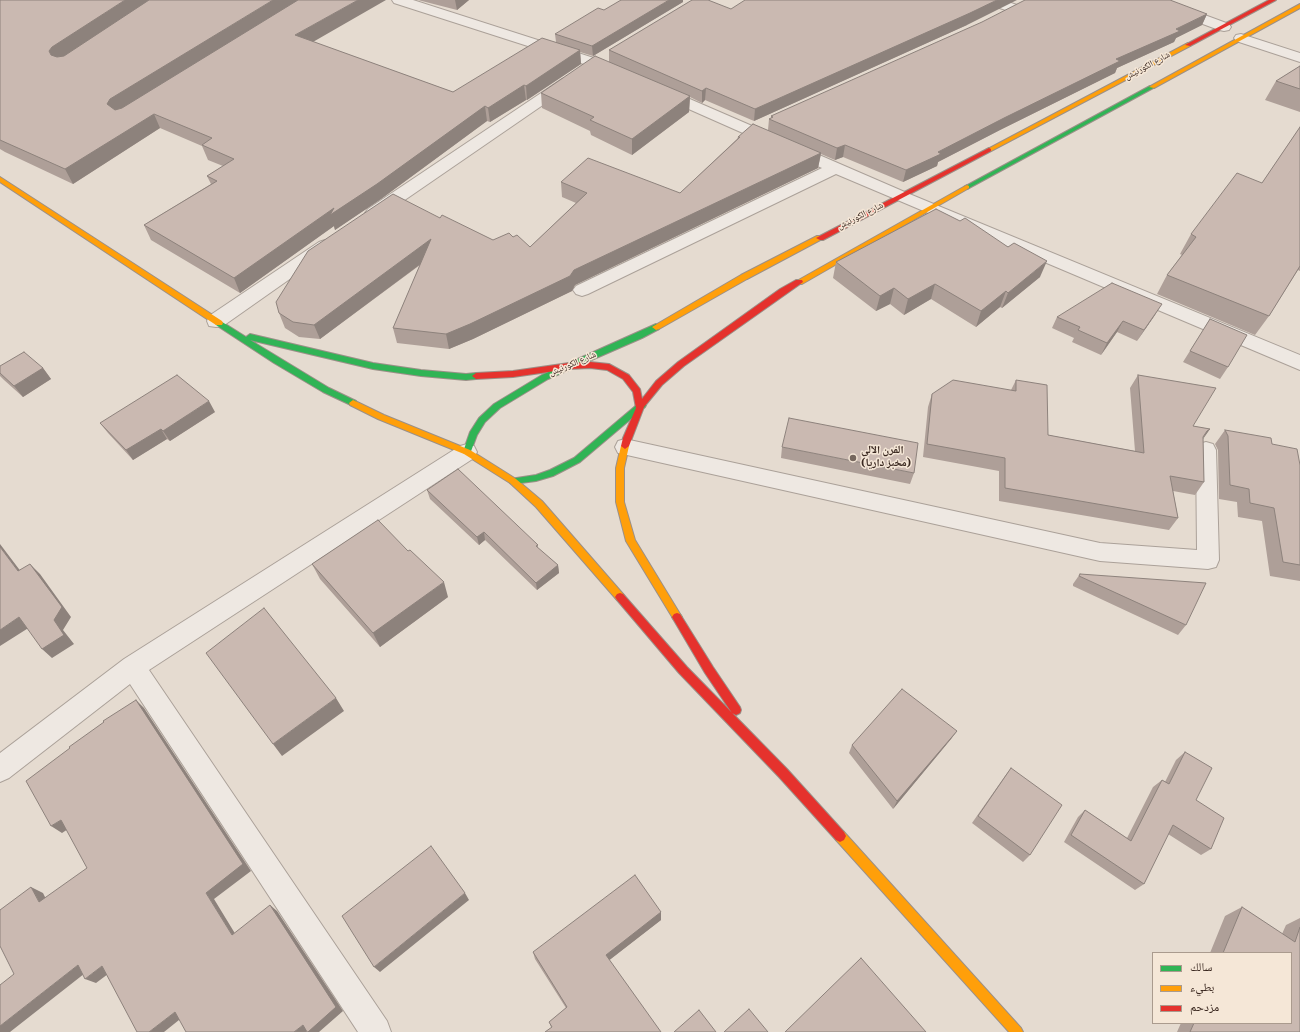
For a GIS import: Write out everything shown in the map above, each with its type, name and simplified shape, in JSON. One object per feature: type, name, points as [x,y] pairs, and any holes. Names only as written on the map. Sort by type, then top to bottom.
[{"type":"main road","name":"شارع الكورنيش","points":[[467,452],[473,434],[482,420],[497,406],[545,377],[639,336],[744,277],[901,197],[1273,0]]},
{"type":"main road","name":"شارع الكورنيش","points":[[513,481],[536,478],[553,473],[571,463],[640,408],[659,383],[681,364],[783,291],[929,208],[1300,6]]},
{"type":"main road","points":[[0,180],[277,361],[333,393],[381,417],[467,452],[513,481],[539,504],[683,670],[783,773],[1017,1032]]},
{"type":"main road","points":[[233,332],[373,366],[421,373],[466,377],[513,374],[569,366],[590,365],[609,367],[626,377],[637,392],[640,408],[627,438],[620,468],[620,502],[631,541],[708,670],[742,719],[783,773]]},
{"type":"street","points":[[398,0],[601,59],[630,78]]},
{"type":"street","points":[[989,0],[1018,5],[992,19]]},
{"type":"street","points":[[1151,0],[1224,27]]},
{"type":"street","points":[[1241,38],[1300,58]]},
{"type":"street","points":[[360,223],[601,59]]},
{"type":"street","points":[[651,87],[757,126],[836,168],[901,197],[1300,363]]},
{"type":"street","points":[[582,290],[836,168]]},
{"type":"street","points":[[216,321],[340,236]]},
{"type":"street","points":[[625,447],[1100,552],[1208,560],[1206,450]]},
{"type":"street","points":[[0,769],[133,668],[467,452]]},
{"type":"street","points":[[133,668],[376,1032]]},
{"type":"building","points":[[0,0],[125,0],[52,47],[49,51],[51,55],[57,57],[64,56],[149,0],[273,0],[110,99],[107,104],[115,110],[122,108],[298,0],[358,0],[295,35],[453,92],[542,38],[580,50],[526,86],[524,85],[488,108],[485,106],[377,184],[330,215],[334,208],[234,278],[144,225],[217,181],[207,176],[234,159],[202,145],[212,138],[154,114],[65,169],[0,140]]},
{"type":"building","points":[[621,0],[669,0],[592,46],[555,34],[598,8],[604,10]]},
{"type":"building","points":[[692,0],[708,0],[731,9],[745,0],[997,0],[755,109],[706,88],[702,91],[609,50]]},
{"type":"building","points":[[1025,0],[1170,0],[1207,14],[1176,29],[1180,31],[1116,59],[1120,61],[1004,118],[938,152],[941,154],[906,170],[845,145],[837,148],[769,119],[773,117],[771,116],[982,22]]},
{"type":"building","points":[[595,56],[690,96],[632,139],[590,120],[594,117],[541,93]]},
{"type":"building","points":[[1300,66],[1300,89],[1276,81]]},
{"type":"building","points":[[753,124],[821,153],[574,270],[570,276],[446,334],[393,328],[431,239],[314,325],[293,322],[279,313],[276,302],[308,251],[393,194],[440,218],[442,215],[493,240],[509,233],[513,237],[517,235],[530,247],[587,193],[561,182],[588,158],[680,193]]},
{"type":"building","points":[[1300,127],[1300,266],[1269,316],[1167,275],[1196,237],[1191,234],[1237,173],[1262,183]]},
{"type":"building","points":[[936,209],[960,221],[965,218],[1008,247],[1014,243],[1047,261],[1008,293],[1006,291],[981,311],[935,284],[908,299],[894,288],[880,296],[836,262]]},
{"type":"building","points":[[1112,283],[1162,304],[1144,330],[1123,321],[1107,343],[1078,330],[1080,327],[1057,317]]},
{"type":"building","points":[[1210,319],[1247,335],[1228,367],[1190,351]]},
{"type":"building","points":[[24,352],[43,368],[14,386],[0,373],[0,366]]},
{"type":"building","points":[[177,375],[209,401],[163,431],[161,429],[126,450],[100,423]]},
{"type":"building","points":[[1138,375],[1216,388],[1193,426],[1210,429],[1203,437],[1204,482],[1170,476],[1178,518],[1005,488],[1005,458],[927,444],[932,394],[953,380],[1016,391],[1016,380],[1047,385],[1048,435],[1144,453]]},
{"type":"building","points":[[789,418],[918,443],[914,473],[782,447]]},
{"type":"building","points":[[1225,430],[1271,438],[1272,444],[1297,449],[1300,465],[1300,565],[1283,562],[1274,508],[1250,503],[1249,489],[1230,485],[1228,436]]},
{"type":"building","points":[[458,469],[538,545],[536,546],[558,565],[536,583],[484,532],[477,537],[427,490]]},
{"type":"building","points":[[378,520],[408,551],[410,550],[444,582],[373,633],[312,564]]},
{"type":"building","points":[[0,547],[18,571],[30,564],[62,607],[54,620],[64,635],[42,649],[19,617],[0,630]]},
{"type":"building","points":[[1080,574],[1206,583],[1186,625],[1079,576]]},
{"type":"building","points":[[264,608],[336,698],[273,744],[206,653]]},
{"type":"building","points":[[902,689],[957,731],[897,801],[852,745]]},
{"type":"building","points":[[136,700],[243,864],[206,893],[232,935],[270,905],[336,1007],[308,1032],[303,1025],[294,1032],[186,1032],[175,1012],[149,1032],[137,1032],[102,966],[85,979],[78,965],[0,1026],[0,985],[14,974],[0,946],[0,910],[31,887],[39,902],[87,868],[61,820],[51,826],[26,781],[104,722],[103,721]]},
{"type":"building","points":[[1185,752],[1212,768],[1196,800],[1224,818],[1211,849],[1173,825],[1144,884],[1071,835],[1085,810],[1131,841],[1162,780],[1169,784]]},
{"type":"building","points":[[1011,768],[1062,805],[1030,855],[978,816]]},
{"type":"building","points":[[431,846],[465,893],[374,967],[342,916]]},
{"type":"building","points":[[635,875],[661,912],[606,955],[661,1032],[545,1032],[552,1027],[549,1022],[567,1007],[533,952]]},
{"type":"building","points":[[1242,907],[1295,942],[1300,927],[1300,1032],[1190,1032],[1194,1024],[1292,1024],[1292,952],[1223,952]]},
{"type":"building","points":[[861,958],[926,1032],[785,1032]]},
{"type":"building","points":[[749,1009],[768,1032],[724,1032]]},
{"type":"building","points":[[699,1010],[716,1032],[674,1032]]},
{"type":"traffic: fast","points":[[967,187],[1152,87]]},
{"type":"traffic: fast","points":[[219,323],[277,361],[326,390],[353,403]]},
{"type":"traffic: fast","points":[[467,452],[473,434],[482,420],[497,406],[545,377],[639,336],[656,327]]},
{"type":"traffic: fast","points":[[250,337],[373,366],[421,373],[466,377],[476,376]]},
{"type":"traffic: fast","points":[[513,481],[536,478],[553,473],[577,460],[642,405]]},
{"type":"traffic: slow","points":[[1152,87],[1300,6]]},
{"type":"traffic: slow","points":[[989,150],[1188,45]]},
{"type":"traffic: slow","points":[[0,179],[219,323]]},
{"type":"traffic: slow","points":[[799,282],[967,187]]},
{"type":"traffic: slow","points":[[656,327],[744,277],[820,238]]},
{"type":"traffic: slow","points":[[353,403],[381,417],[467,452],[513,481],[539,504],[620,597]]},
{"type":"traffic: slow","points":[[625,446],[620,468],[620,502],[631,541],[677,617]]},
{"type":"traffic: slow","points":[[840,836],[1017,1032]]},
{"type":"traffic: jam","points":[[1188,45],[1273,0]]},
{"type":"traffic: jam","points":[[820,238],[989,150]]},
{"type":"traffic: jam","points":[[642,405],[659,383],[681,364],[783,291],[799,282]]},
{"type":"traffic: jam","points":[[476,376],[513,374],[569,366],[590,365],[609,367],[626,377],[637,391],[640,408],[625,446]]},
{"type":"traffic: jam","points":[[620,597],[683,670],[783,773],[840,836]]},
{"type":"traffic: jam","points":[[677,617],[709,670],[736,710]]},
{"type":"place","name":"الفرن الآلي (مخبز داريا)","points":[[853,458]]}]
